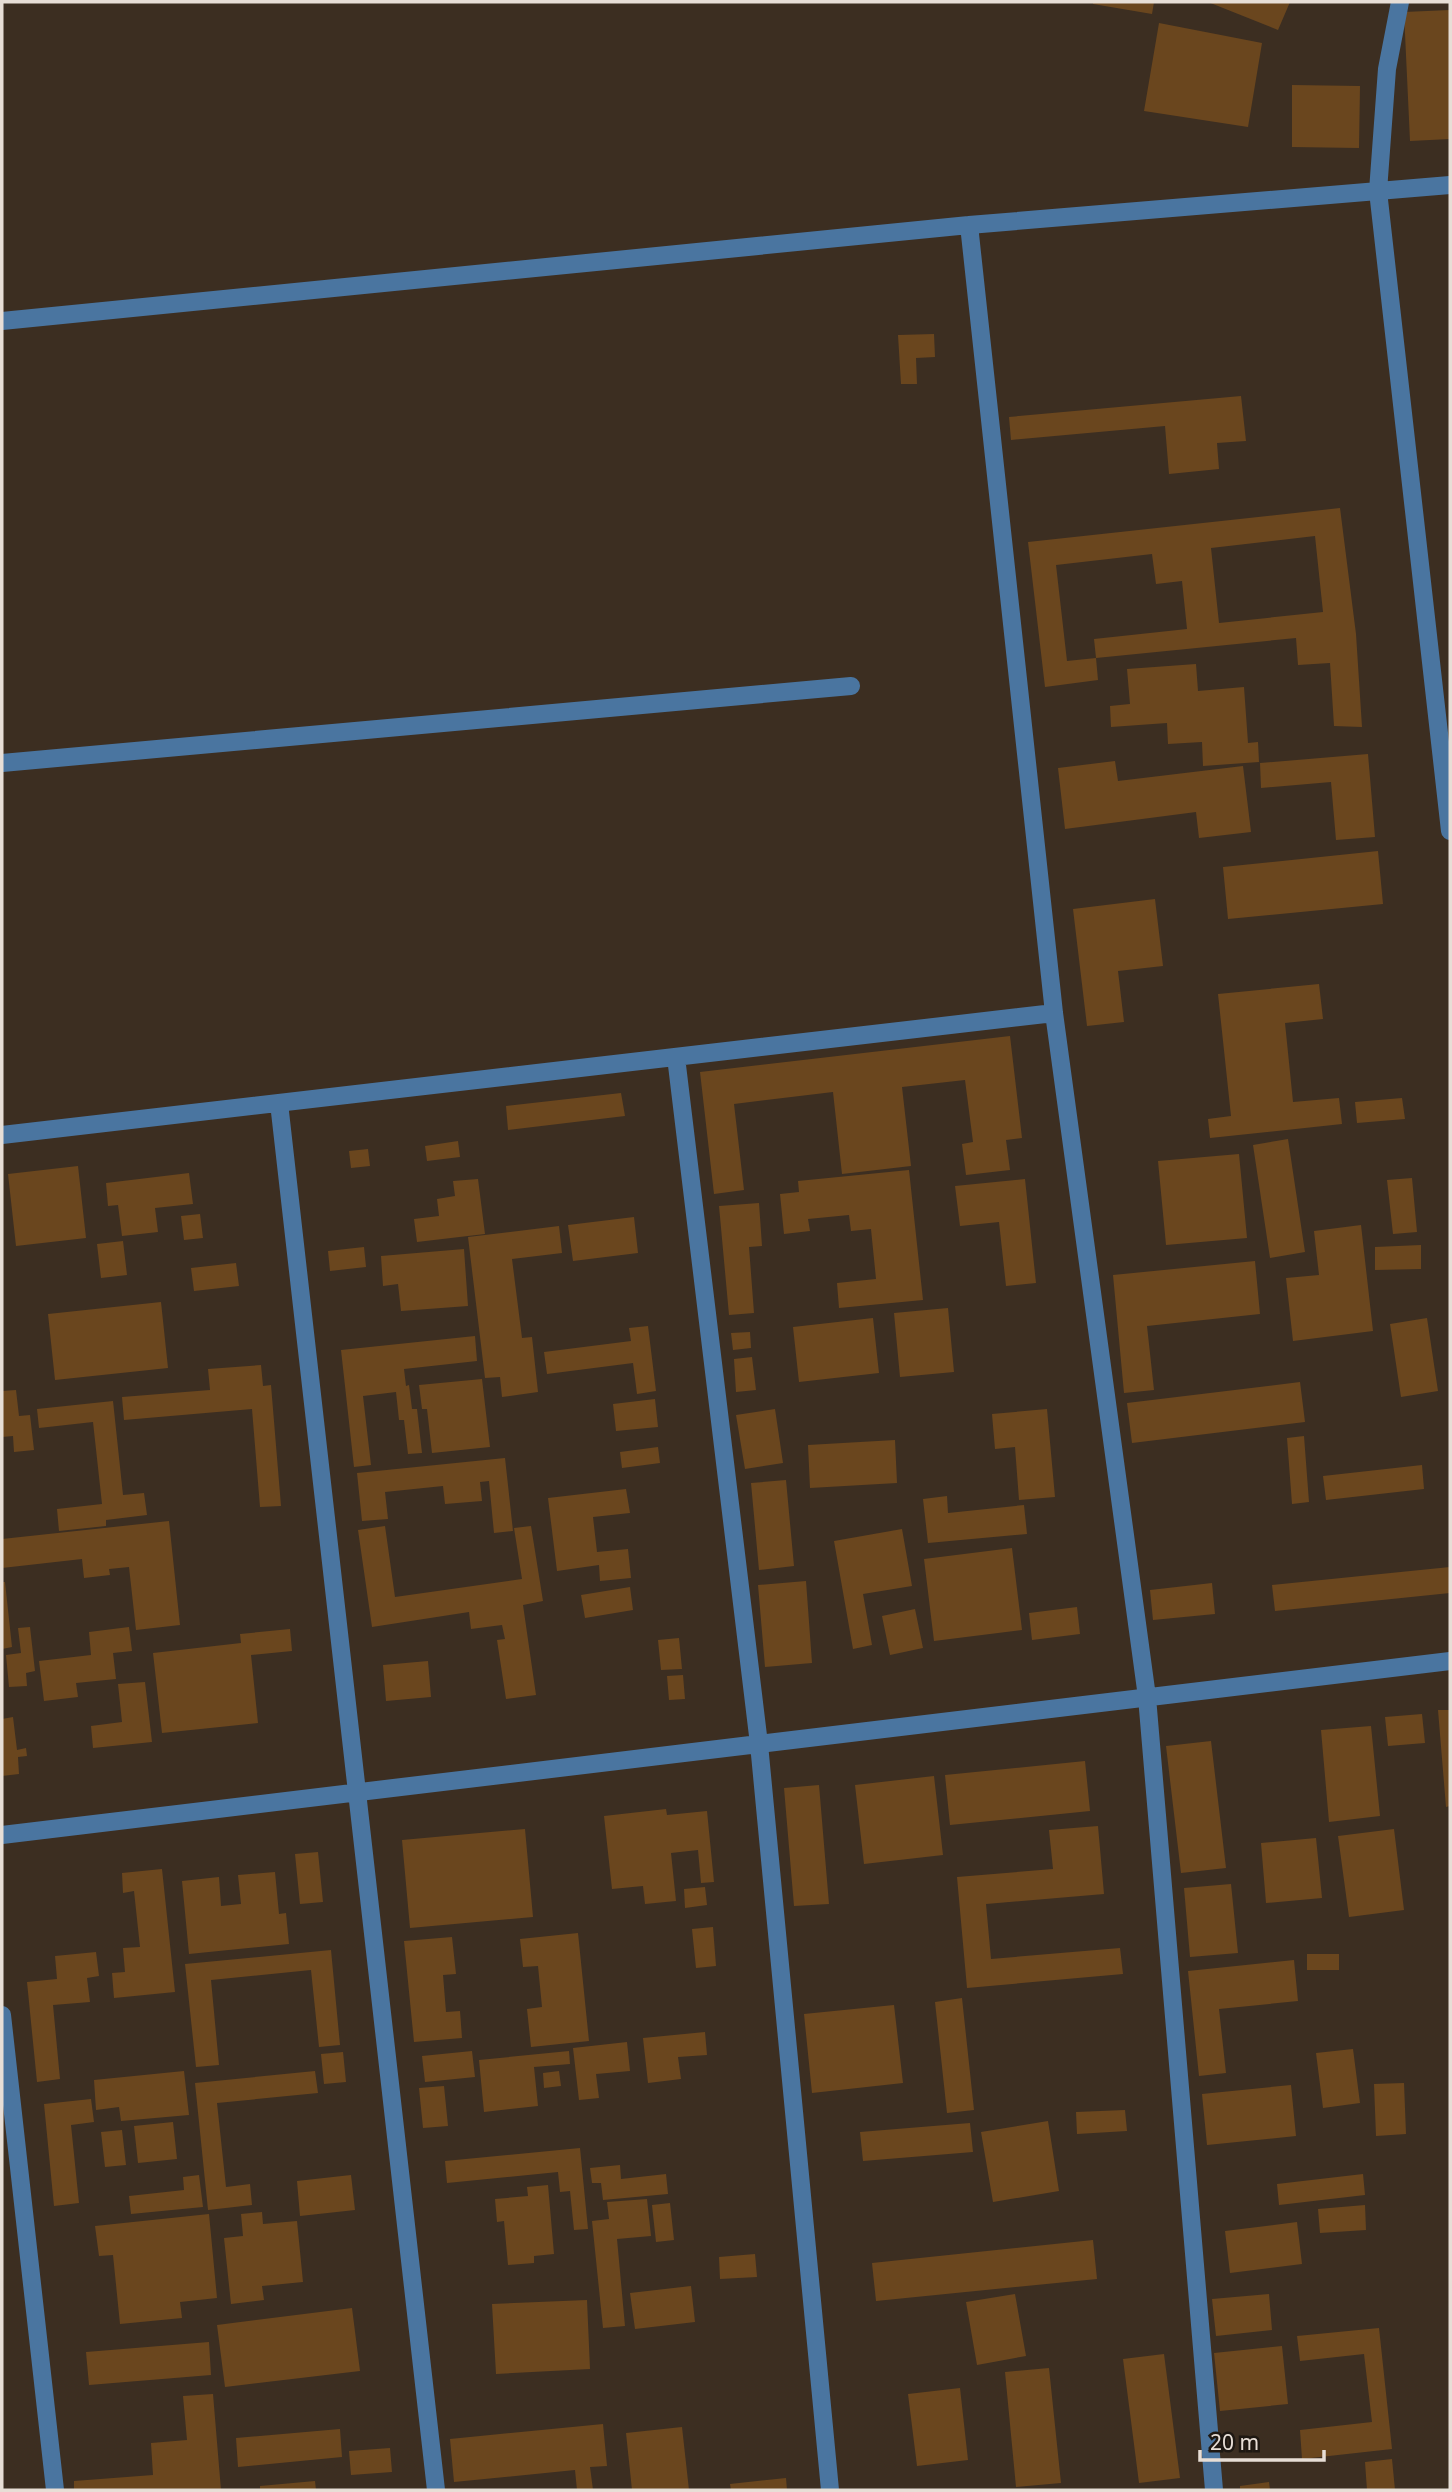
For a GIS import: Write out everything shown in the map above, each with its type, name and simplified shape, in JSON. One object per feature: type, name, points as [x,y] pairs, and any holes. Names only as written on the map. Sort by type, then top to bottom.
[{"type":"street","points":[[1400,2],[1387,69],[1378,191],[1450,831]]},
{"type":"street","points":[[2,321],[969,225],[1450,185]]},
{"type":"street","points":[[969,225],[1055,1013],[1147,1698],[1214,2490]]},
{"type":"street","points":[[2,763],[851,686]]},
{"type":"street","points":[[2,1135],[1055,1013]]},
{"type":"street","points":[[676,1057],[759,1744],[830,2490]]},
{"type":"street","points":[[279,1103],[436,2490]]},
{"type":"street","points":[[2,1835],[1450,1661]]},
{"type":"street","points":[[2,2015],[55,2490]]},
{"type":"building","points":[[1093,2],[1154,2],[1152,14]]},
{"type":"building","points":[[1208,2],[1290,2],[1278,30]]},
{"type":"building","points":[[1450,10],[1450,139],[1410,141],[1404,12]]},
{"type":"building","points":[[1159,23],[1262,43],[1248,127],[1144,111]]},
{"type":"building","points":[[1292,85],[1360,86],[1359,148],[1292,147]]},
{"type":"building","points":[[934,334],[935,357],[916,358],[917,384],[901,384],[898,335]]},
{"type":"building","points":[[1241,396],[1246,441],[1217,443],[1219,469],[1169,474],[1165,426],[1011,440],[1009,417]]},
{"type":"building","points":[[1340,508],[1356,634],[1362,727],[1334,726],[1330,663],[1298,665],[1296,638],[1096,658],[1098,680],[1045,687],[1028,542]],"holes":[[[1315,536],[1323,612],[1219,623],[1211,548]],[[1152,554],[1156,584],[1182,581],[1187,629],[1094,639],[1096,658],[1067,661],[1056,565]]]},
{"type":"building","points":[[1196,664],[1198,691],[1244,687],[1248,743],[1258,742],[1259,762],[1203,766],[1202,742],[1168,744],[1167,723],[1111,727],[1110,706],[1130,704],[1127,669]]},
{"type":"building","points":[[1368,754],[1375,837],[1336,840],[1331,782],[1261,788],[1260,763]]},
{"type":"building","points":[[1115,761],[1118,781],[1243,766],[1251,832],[1199,838],[1196,812],[1065,829],[1058,768]]},
{"type":"building","points":[[1378,851],[1383,904],[1228,919],[1223,867]]},
{"type":"building","points":[[1155,899],[1163,966],[1118,971],[1124,1022],[1087,1026],[1073,909]]},
{"type":"building","points":[[1319,984],[1323,1019],[1285,1023],[1293,1102],[1339,1098],[1342,1124],[1210,1138],[1208,1119],[1231,1116],[1218,994]]},
{"type":"building","points":[[1010,1036],[1022,1138],[1006,1140],[1010,1170],[966,1175],[962,1144],[973,1142],[965,1080],[902,1087],[911,1166],[842,1174],[833,1092],[734,1104],[744,1190],[714,1194],[700,1072]]},
{"type":"building","points":[[621,1093],[625,1116],[508,1130],[506,1106]]},
{"type":"building","points":[[1402,1098],[1405,1119],[1357,1123],[1355,1102]]},
{"type":"building","points":[[1288,1139],[1305,1252],[1270,1258],[1253,1145]]},
{"type":"building","points":[[458,1141],[460,1157],[427,1161],[425,1146]]},
{"type":"building","points":[[368,1149],[370,1166],[351,1168],[349,1151]]},
{"type":"building","points":[[1239,1154],[1247,1238],[1166,1245],[1158,1161]]},
{"type":"building","points":[[78,1166],[86,1238],[16,1246],[8,1174]]},
{"type":"building","points":[[909,1170],[923,1300],[839,1308],[837,1283],[876,1279],[871,1229],[851,1231],[849,1215],[808,1219],[810,1231],[784,1234],[780,1194],[799,1192],[798,1181]]},
{"type":"building","points":[[189,1173],[193,1204],[155,1208],[158,1232],[122,1236],[118,1205],[108,1206],[106,1183]]},
{"type":"building","points":[[1412,1178],[1417,1232],[1393,1234],[1387,1180]]},
{"type":"building","points":[[478,1179],[485,1234],[417,1242],[414,1219],[439,1216],[437,1199],[455,1196],[453,1181]]},
{"type":"building","points":[[1025,1179],[1036,1283],[1006,1286],[999,1222],[960,1226],[955,1186]]},
{"type":"building","points":[[759,1203],[762,1246],[749,1247],[754,1313],[729,1315],[719,1206]]},
{"type":"building","points":[[200,1214],[203,1238],[184,1240],[181,1216]]},
{"type":"building","points":[[634,1217],[638,1253],[573,1261],[568,1225]]},
{"type":"building","points":[[1361,1225],[1373,1331],[1293,1341],[1286,1278],[1319,1275],[1314,1231]]},
{"type":"building","points":[[559,1226],[562,1253],[512,1259],[522,1338],[532,1337],[538,1392],[502,1397],[500,1377],[485,1378],[468,1237]]},
{"type":"building","points":[[123,1241],[127,1275],[101,1278],[97,1244]]},
{"type":"building","points":[[1421,1245],[1421,1269],[1375,1270],[1375,1247]]},
{"type":"building","points":[[364,1247],[366,1267],[330,1271],[328,1251]]},
{"type":"building","points":[[464,1249],[468,1306],[401,1311],[398,1284],[383,1286],[381,1256]]},
{"type":"building","points":[[1255,1261],[1260,1314],[1147,1326],[1154,1390],[1124,1393],[1113,1275]]},
{"type":"building","points":[[236,1263],[239,1286],[194,1291],[191,1268]]},
{"type":"building","points":[[161,1302],[168,1368],[55,1380],[48,1314]]},
{"type":"building","points":[[948,1308],[954,1372],[900,1377],[894,1313]]},
{"type":"building","points":[[873,1318],[879,1373],[799,1382],[793,1327]]},
{"type":"building","points":[[1427,1318],[1438,1391],[1401,1397],[1390,1324]]},
{"type":"building","points":[[648,1326],[656,1391],[637,1394],[633,1363],[547,1374],[544,1352],[631,1341],[629,1328]]},
{"type":"building","points":[[750,1332],[751,1348],[733,1350],[731,1333]]},
{"type":"building","points":[[475,1336],[477,1361],[404,1369],[412,1409],[417,1409],[422,1453],[408,1454],[404,1420],[399,1420],[396,1392],[363,1396],[371,1465],[354,1467],[341,1350]]},
{"type":"building","points":[[752,1357],[756,1390],[736,1392],[734,1359]]},
{"type":"building","points":[[261,1365],[263,1386],[271,1385],[281,1506],[260,1507],[252,1409],[124,1420],[122,1397],[210,1390],[208,1369]]},
{"type":"building","points":[[482,1379],[490,1447],[432,1453],[427,1409],[422,1409],[419,1385]]},
{"type":"building","points":[[1300,1382],[1305,1422],[1132,1443],[1127,1403]]},
{"type":"building","points":[[16,1390],[19,1416],[30,1415],[34,1450],[14,1452],[13,1436],[2,1437],[2,1391]]},
{"type":"building","points":[[655,1399],[658,1427],[616,1431],[613,1404]]},
{"type":"building","points":[[113,1401],[123,1495],[144,1493],[147,1515],[106,1520],[106,1526],[59,1531],[57,1509],[102,1504],[93,1422],[39,1428],[37,1409]]},
{"type":"building","points":[[775,1409],[783,1463],[745,1469],[736,1415]]},
{"type":"building","points":[[1047,1409],[1055,1497],[1019,1500],[1015,1447],[995,1449],[992,1414]]},
{"type":"building","points":[[1304,1436],[1309,1502],[1292,1504],[1287,1438]]},
{"type":"building","points":[[895,1440],[897,1483],[810,1488],[808,1445]]},
{"type":"building","points":[[658,1447],[660,1463],[622,1468],[620,1452]]},
{"type":"building","points":[[505,1458],[513,1531],[494,1533],[489,1481],[480,1482],[482,1501],[445,1504],[443,1486],[385,1492],[388,1519],[362,1521],[357,1473]]},
{"type":"building","points":[[1422,1465],[1424,1489],[1326,1500],[1323,1476]]},
{"type":"building","points":[[786,1480],[794,1566],[759,1570],[751,1483]]},
{"type":"building","points":[[626,1489],[630,1513],[593,1517],[597,1552],[628,1549],[631,1578],[600,1581],[599,1565],[557,1571],[548,1498]]},
{"type":"building","points":[[947,1496],[948,1513],[1024,1505],[1027,1534],[928,1543],[923,1499]]},
{"type":"building","points":[[169,1521],[180,1625],[136,1630],[129,1567],[109,1569],[110,1575],[84,1578],[82,1559],[2,1568],[2,1539]]},
{"type":"building","points":[[385,1526],[395,1597],[522,1579],[514,1528],[531,1526],[543,1601],[523,1605],[536,1695],[506,1699],[497,1640],[505,1639],[502,1625],[471,1629],[469,1612],[372,1627],[358,1530]]},
{"type":"building","points":[[902,1529],[912,1586],[863,1594],[872,1645],[853,1649],[834,1541]]},
{"type":"building","points":[[1012,1548],[1022,1630],[934,1641],[924,1559]]},
{"type":"building","points":[[1450,1567],[1450,1593],[1275,1611],[1272,1585]]},
{"type":"building","points":[[806,1581],[812,1663],[765,1667],[758,1585]]},
{"type":"building","points":[[2,1582],[5,1582],[12,1647],[2,1649]]},
{"type":"building","points":[[1212,1583],[1215,1614],[1153,1620],[1150,1590]]},
{"type":"building","points":[[630,1587],[633,1610],[585,1618],[581,1595]]},
{"type":"building","points":[[1077,1607],[1080,1634],[1032,1640],[1029,1613]]},
{"type":"building","points":[[915,1609],[923,1648],[890,1655],[882,1616]]},
{"type":"building","points":[[30,1627],[35,1671],[26,1673],[27,1686],[9,1687],[6,1655],[21,1653],[18,1628]]},
{"type":"building","points":[[129,1627],[132,1651],[113,1653],[116,1679],[76,1683],[78,1697],[44,1701],[39,1661],[91,1655],[89,1632]]},
{"type":"building","points":[[290,1629],[292,1651],[251,1655],[258,1723],[162,1733],[153,1653],[241,1643],[240,1634]]},
{"type":"building","points":[[679,1638],[682,1669],[661,1670],[658,1640]]},
{"type":"building","points":[[428,1661],[431,1697],[386,1701],[383,1665]]},
{"type":"building","points":[[683,1675],[685,1699],[669,1700],[667,1676]]},
{"type":"building","points":[[145,1682],[152,1742],[93,1748],[91,1726],[122,1722],[118,1684]]},
{"type":"building","points":[[1438,1710],[1450,1710],[1450,1806],[1446,1807]]},
{"type":"building","points":[[1422,1714],[1425,1743],[1388,1746],[1385,1717]]},
{"type":"building","points":[[13,1717],[17,1750],[26,1748],[27,1756],[18,1757],[19,1774],[2,1776],[2,1719]]},
{"type":"building","points":[[1371,1726],[1380,1816],[1329,1822],[1321,1730]]},
{"type":"building","points":[[1211,1741],[1226,1868],[1181,1873],[1166,1746]]},
{"type":"building","points":[[1085,1761],[1090,1811],[950,1825],[945,1775]]},
{"type":"building","points":[[934,1776],[943,1855],[864,1864],[855,1785]]},
{"type":"building","points":[[819,1785],[829,1904],[794,1906],[784,1788]]},
{"type":"building","points":[[666,1809],[667,1815],[707,1811],[714,1882],[701,1883],[698,1850],[671,1853],[676,1901],[645,1904],[643,1886],[612,1889],[604,1816]]},
{"type":"building","points":[[1098,1826],[1104,1894],[986,1904],[991,1959],[1120,1948],[1123,1974],[967,1988],[957,1877],[1053,1869],[1049,1830]]},
{"type":"building","points":[[525,1829],[533,1917],[410,1928],[402,1840]]},
{"type":"building","points":[[1394,1829],[1404,1910],[1349,1917],[1338,1836]]},
{"type":"building","points":[[1316,1838],[1322,1898],[1266,1903],[1261,1843]]},
{"type":"building","points":[[318,1852],[323,1902],[300,1904],[295,1854]]},
{"type":"building","points":[[162,1869],[175,1992],[114,1998],[112,1973],[125,1972],[123,1948],[140,1947],[134,1891],[123,1893],[122,1873]]},
{"type":"building","points":[[275,1872],[279,1914],[286,1913],[289,1944],[189,1954],[182,1881],[219,1877],[221,1906],[241,1904],[238,1875]]},
{"type":"building","points":[[1231,1884],[1238,1953],[1190,1957],[1184,1888]]},
{"type":"building","points":[[705,1887],[707,1905],[685,1908],[684,1889]]},
{"type":"building","points":[[713,1927],[716,1966],[696,1968],[692,1929]]},
{"type":"building","points":[[578,1933],[589,2041],[531,2047],[527,2009],[542,2007],[538,1966],[523,1967],[520,1939]]},
{"type":"building","points":[[452,1937],[456,1974],[443,1975],[446,2012],[460,2011],[462,2038],[414,2042],[404,1941]]},
{"type":"building","points":[[331,1950],[340,2045],[319,2047],[311,1970],[211,1980],[219,2065],[196,2067],[185,1964]]},
{"type":"building","points":[[96,1952],[99,1976],[87,1978],[90,2002],[53,2005],[60,2079],[37,2082],[27,1982],[57,1979],[55,1956]]},
{"type":"building","points":[[1307,1954],[1339,1954],[1339,1970],[1307,1970]]},
{"type":"building","points":[[1294,1960],[1298,2001],[1219,2009],[1226,2073],[1199,2076],[1188,1971]]},
{"type":"building","points":[[962,1998],[974,2110],[947,2113],[935,2002]]},
{"type":"building","points":[[894,2005],[903,2083],[812,2093],[804,2014]]},
{"type":"building","points":[[705,2032],[707,2055],[678,2057],[681,2079],[648,2083],[643,2038]]},
{"type":"building","points":[[627,2042],[630,2071],[596,2074],[599,2098],[579,2100],[573,2048]]},
{"type":"building","points":[[1353,2049],[1360,2103],[1323,2108],[1316,2053]]},
{"type":"building","points":[[472,2051],[475,2077],[425,2082],[422,2056]]},
{"type":"building","points":[[569,2051],[570,2064],[534,2067],[538,2106],[484,2112],[479,2060]]},
{"type":"building","points":[[343,2052],[346,2082],[324,2084],[321,2054]]},
{"type":"building","points":[[184,2071],[189,2115],[121,2121],[119,2107],[96,2110],[94,2080]]},
{"type":"building","points":[[315,2071],[318,2093],[217,2103],[226,2187],[250,2184],[252,2205],[208,2210],[195,2083]]},
{"type":"building","points":[[559,2071],[561,2086],[544,2088],[543,2073]]},
{"type":"building","points":[[1404,2083],[1406,2134],[1376,2136],[1374,2084]]},
{"type":"building","points":[[1291,2085],[1296,2136],[1207,2145],[1202,2094]]},
{"type":"building","points":[[444,2086],[448,2126],[423,2128],[419,2088]]},
{"type":"building","points":[[91,2099],[94,2122],[71,2125],[79,2203],[54,2206],[44,2104]]},
{"type":"building","points":[[1125,2110],[1127,2131],[1077,2134],[1076,2112]]},
{"type":"building","points":[[1048,2121],[1059,2191],[993,2202],[981,2132]]},
{"type":"building","points":[[173,2122],[177,2159],[138,2163],[134,2126]]},
{"type":"building","points":[[970,2123],[973,2152],[863,2161],[860,2132]]},
{"type":"building","points":[[122,2130],[126,2165],[105,2167],[101,2132]]},
{"type":"building","points":[[580,2148],[588,2229],[574,2230],[570,2191],[560,2192],[558,2172],[447,2183],[445,2161]]},
{"type":"building","points":[[620,2165],[621,2179],[666,2174],[668,2194],[603,2200],[601,2183],[592,2183],[590,2168]]},
{"type":"building","points":[[1363,2174],[1365,2195],[1279,2205],[1277,2184]]},
{"type":"building","points":[[199,2175],[203,2207],[131,2214],[129,2196],[184,2190],[183,2177]]},
{"type":"building","points":[[351,2175],[355,2210],[300,2216],[297,2181]]},
{"type":"building","points":[[548,2185],[554,2254],[534,2256],[534,2263],[508,2265],[504,2221],[497,2222],[495,2199],[528,2196],[527,2187]]},
{"type":"building","points":[[647,2199],[651,2236],[617,2239],[625,2326],[603,2328],[592,2221],[609,2219],[607,2202]]},
{"type":"building","points":[[670,2203],[674,2240],[656,2242],[652,2205]]},
{"type":"building","points":[[1365,2205],[1366,2230],[1320,2233],[1318,2209]]},
{"type":"building","points":[[262,2212],[263,2224],[297,2221],[303,2282],[262,2286],[264,2300],[231,2304],[224,2238],[243,2236],[241,2214]]},
{"type":"building","points":[[209,2214],[217,2298],[180,2302],[182,2318],[120,2324],[113,2255],[99,2256],[95,2226]]},
{"type":"building","points":[[1297,2222],[1302,2264],[1230,2273],[1225,2231]]},
{"type":"building","points":[[1093,2240],[1097,2279],[876,2301],[872,2263]]},
{"type":"building","points":[[755,2254],[757,2277],[720,2279],[719,2257]]},
{"type":"building","points":[[691,2286],[695,2322],[635,2329],[630,2293]]},
{"type":"building","points":[[1015,2294],[1026,2356],[977,2365],[966,2302]]},
{"type":"building","points":[[1269,2294],[1272,2330],[1216,2336],[1212,2299]]},
{"type":"building","points":[[587,2300],[590,2369],[496,2374],[492,2304]]},
{"type":"building","points":[[352,2308],[360,2371],[225,2387],[217,2325]]},
{"type":"building","points":[[1379,2328],[1392,2449],[1302,2459],[1300,2430],[1372,2422],[1364,2354],[1300,2361],[1297,2336]]},
{"type":"building","points":[[209,2342],[211,2375],[89,2385],[86,2352]]},
{"type":"building","points":[[1282,2346],[1288,2404],[1220,2411],[1214,2353]]},
{"type":"building","points":[[1164,2354],[1180,2478],[1139,2483],[1123,2359]]},
{"type":"building","points":[[1049,2368],[1061,2483],[1016,2487],[1005,2372]]},
{"type":"building","points":[[960,2388],[968,2460],[917,2466],[908,2394]]},
{"type":"building","points":[[213,2394],[221,2490],[74,2490],[74,2481],[153,2475],[151,2443],[187,2440],[183,2396]]},
{"type":"building","points":[[603,2424],[607,2466],[590,2467],[593,2490],[577,2490],[575,2470],[454,2482],[450,2439]]},
{"type":"building","points":[[682,2427],[689,2490],[632,2490],[626,2433]]},
{"type":"building","points":[[340,2429],[342,2457],[238,2467],[236,2438]]},
{"type":"building","points":[[390,2448],[392,2472],[351,2475],[349,2451]]},
{"type":"building","points":[[1392,2459],[1395,2490],[1367,2490],[1365,2462]]},
{"type":"building","points":[[786,2478],[787,2490],[731,2490],[730,2484]]},
{"type":"building","points":[[315,2481],[316,2490],[260,2490],[260,2486]]},
{"type":"building","points":[[1269,2482],[1270,2490],[1240,2490],[1240,2486]]}]
